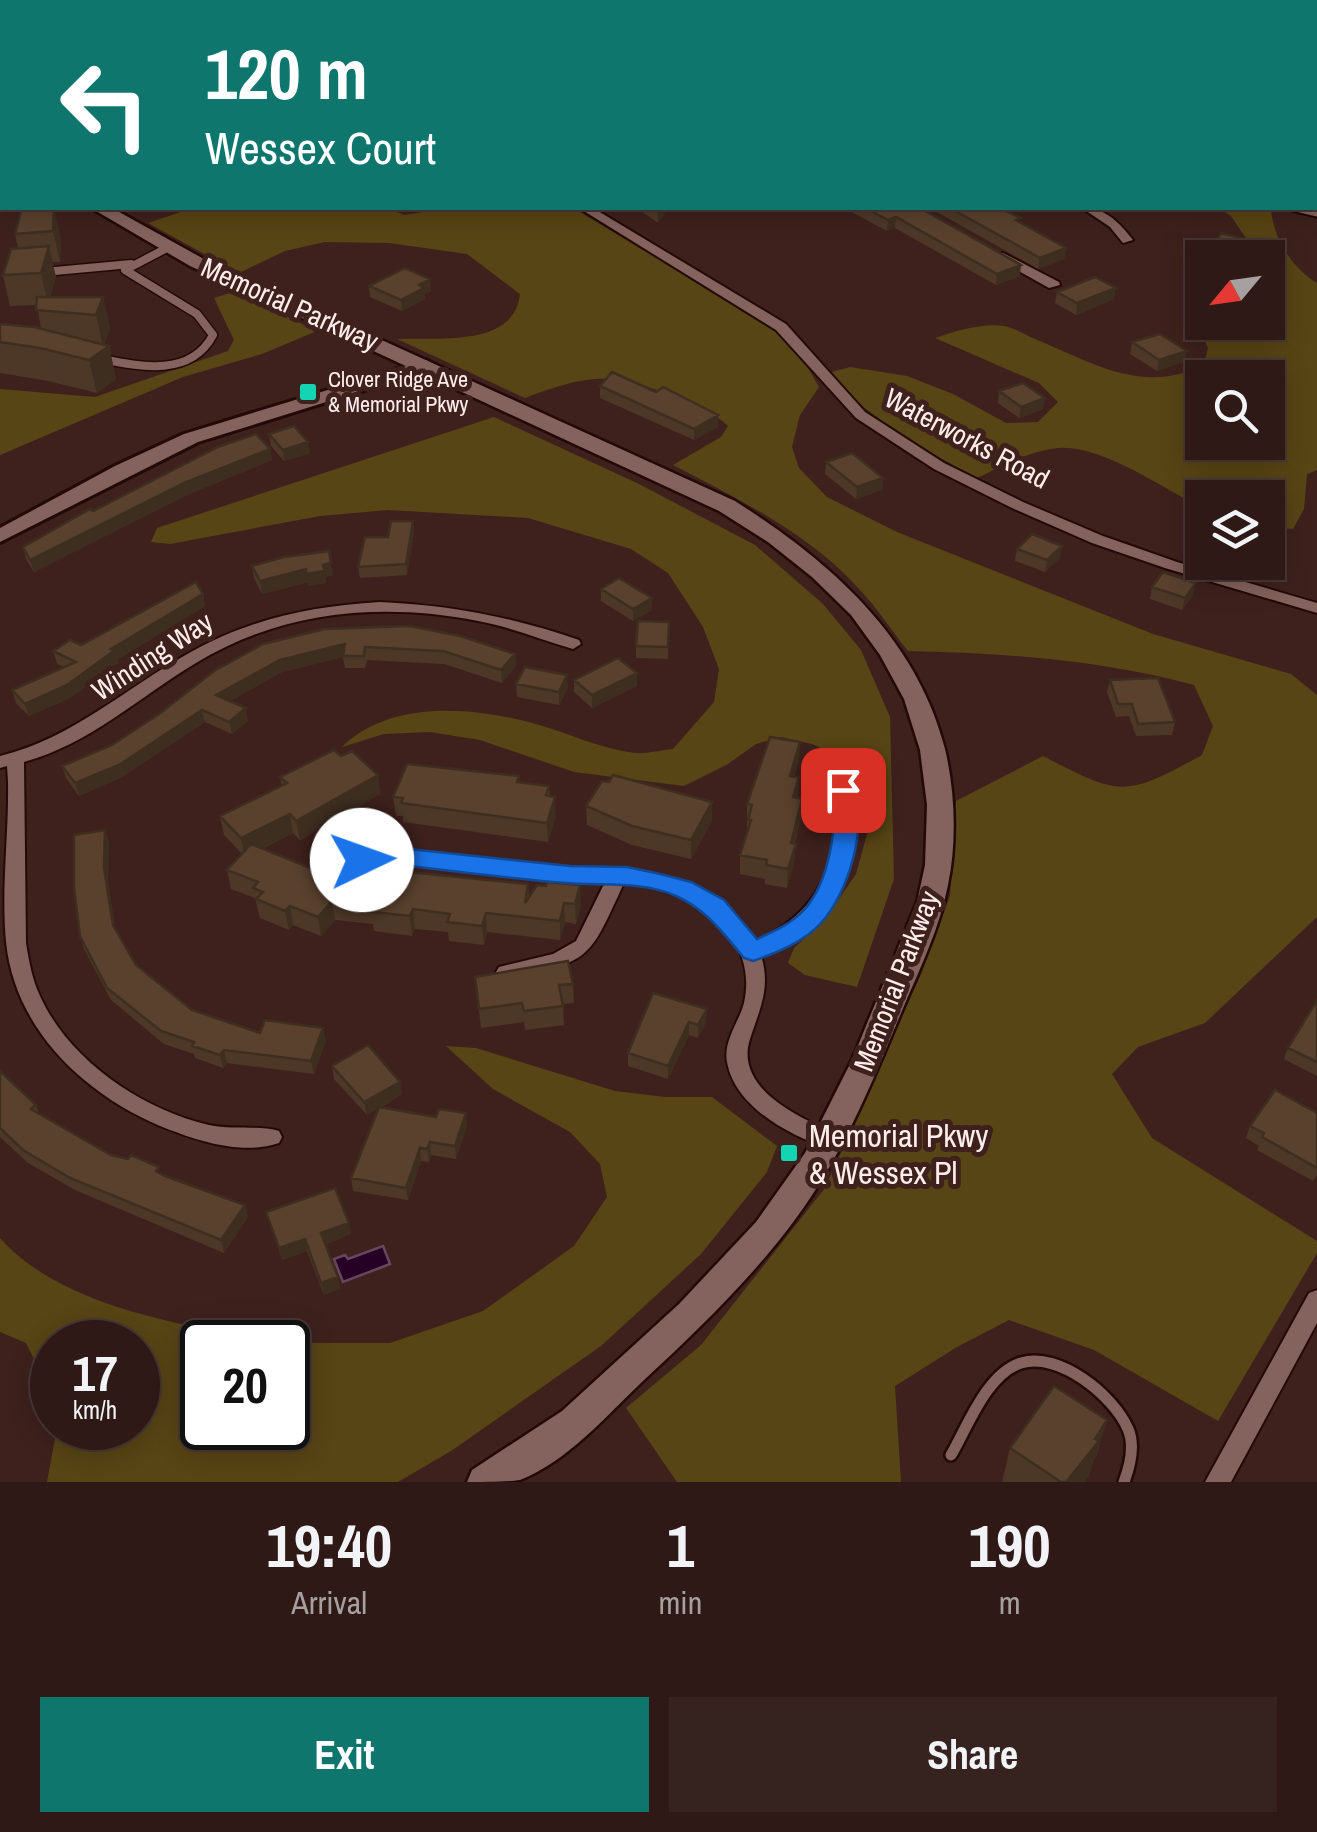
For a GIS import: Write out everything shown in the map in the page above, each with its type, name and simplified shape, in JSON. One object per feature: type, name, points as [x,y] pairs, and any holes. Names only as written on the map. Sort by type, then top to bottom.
[{"type":"main road","name":"Memorial Parkway","points":[[104,210],[169,247],[727,506],[776,535],[821,570],[863,611],[899,662],[927,728],[941,794],[937,868],[918,937],[872,1050],[829,1140],[787,1207],[721,1288],[557,1437],[485,1482]]},
{"type":"street","name":"Waterworks Road","points":[[589,210],[781,327],[806,350],[845,403],[914,450],[1120,547],[1317,608]]},
{"type":"street","points":[[1091,210],[1114,224],[1126,240]]},
{"type":"street","points":[[994,252],[1054,286]]},
{"type":"street","points":[[0,536],[178,444],[426,365]]},
{"type":"street","name":"Winding Way","points":[[7,760],[88,730],[191,658],[226,639],[289,618],[346,608],[392,607],[496,620],[573,644]]},
{"type":"street","points":[[7,760],[16,945],[32,1001],[46,1026],[81,1067],[134,1104],[213,1135],[241,1141],[271,1137]]},
{"type":"street","points":[[753,951],[793,933],[813,916],[830,888],[840,861],[846,812],[839,771]]},
{"type":"street","points":[[390,856],[618,875],[682,888],[715,906],[753,951],[757,976],[753,1006],[739,1039],[737,1063],[767,1106],[796,1126],[829,1140]]},
{"type":"street","points":[[506,972],[566,959],[582,951],[618,875]]},
{"type":"street","points":[[1218,1482],[1317,1300]]},
{"type":"lane","points":[[30,273],[131,264],[169,247]]},
{"type":"lane","points":[[91,356],[153,367],[198,356],[210,346],[213,335],[204,320],[137,282],[126,270],[131,264]]},
{"type":"lane","points":[[347,837],[390,856],[334,864],[322,853],[347,837]]},
{"type":"lane","points":[[951,1455],[1001,1375],[1021,1363],[1040,1362],[1086,1382],[1106,1396],[1119,1414],[1129,1431],[1129,1470],[1124,1482]]},
{"type":"shaded area","points":[[187,210],[393,210],[404,215],[437,210],[576,210],[775,329],[803,359],[819,387],[800,415],[792,447],[799,468],[827,497],[897,532],[1153,634],[1291,674],[1317,695],[1317,917],[1205,1023],[1138,1047],[1112,1074],[1152,1138],[1317,1241],[1317,1253],[1218,1421],[1094,1350],[1009,1320],[895,1386],[901,1482],[677,1482],[626,1408],[701,1345],[825,1188],[921,974],[950,896],[956,801],[1043,756],[1108,785],[1139,785],[1156,779],[1202,755],[1213,726],[1194,685],[1124,669],[1052,659],[908,651],[867,597],[819,552],[772,519],[673,465],[721,437],[728,426],[712,414],[620,380],[586,380],[525,398],[397,339],[472,336],[504,324],[515,311],[520,294],[467,254],[389,243],[325,242],[285,251],[239,273],[148,223]]},
{"type":"shaded area","points":[[1222,210],[1271,210],[1280,240],[1247,240],[1231,216]]},
{"type":"shaded area","points":[[1285,251],[1317,283],[1317,470],[1307,474],[1304,509],[1293,529],[1285,528],[1285,480],[1185,480],[1185,499],[1112,460],[1058,448],[1037,452],[977,478],[879,419],[828,373],[850,367],[907,376],[953,394],[1006,423],[1038,422],[1058,402],[1039,383],[935,338],[960,330],[1004,326],[1117,372],[1160,377],[1185,372],[1185,460],[1285,460],[1285,360],[1205,360],[1208,348],[1205,340],[1285,340]]},
{"type":"shaded area","points":[[233,292],[317,331],[262,354],[183,377],[0,455],[0,389],[95,397],[228,351],[234,340],[214,298]]},
{"type":"shaded area","points":[[494,417],[639,484],[755,545],[823,604],[861,650],[890,717],[894,879],[857,987],[805,975],[788,963],[794,948],[825,919],[856,874],[869,827],[864,780],[841,757],[812,744],[781,737],[756,744],[728,764],[684,786],[574,772],[480,740],[430,732],[384,734],[342,747],[385,720],[410,714],[462,711],[515,719],[623,751],[673,749],[714,702],[719,669],[703,627],[668,573],[631,549],[528,518],[388,510],[320,516],[170,544],[151,542],[157,528]]},
{"type":"shaded area","points":[[446,1046],[476,1048],[615,1091],[712,1097],[777,1146],[767,1172],[701,1254],[601,1346],[451,1451],[398,1482],[47,1482],[53,1450],[160,1450],[160,1320],[30,1320],[30,1351],[26,1343],[0,1332],[0,1238],[26,1262],[56,1281],[127,1310],[180,1323],[180,1450],[310,1450],[310,1343],[390,1343],[483,1311],[574,1246],[607,1197],[600,1164],[570,1132],[493,1089]]},
{"type":"shaded area","points":[[383,1246],[390,1264],[343,1282],[334,1259],[345,1255],[348,1259]]},
{"type":"building","points":[[54,210],[53,231],[15,234],[21,211]]},
{"type":"building","points":[[869,210],[924,210],[1021,265],[997,274],[896,217],[888,220]]},
{"type":"building","points":[[954,210],[1004,210],[1066,248],[1040,258]]},
{"type":"building","points":[[1221,233],[1241,238],[1240,240],[1217,240]]},
{"type":"building","points":[[49,246],[41,273],[3,275],[11,249]]},
{"type":"building","points":[[405,268],[430,279],[419,285],[424,288],[401,300],[369,286]]},
{"type":"building","points":[[1095,277],[1116,288],[1077,303],[1057,292]]},
{"type":"building","points":[[37,297],[103,297],[96,315],[36,310]]},
{"type":"building","points":[[0,324],[34,327],[109,346],[89,360],[0,342]]},
{"type":"building","points":[[1160,334],[1187,351],[1159,360],[1132,342]]},
{"type":"building","points":[[612,372],[656,392],[663,387],[718,415],[694,429],[600,386]]},
{"type":"building","points":[[1023,383],[1045,398],[1021,407],[999,391]]},
{"type":"building","points":[[294,426],[308,442],[283,450],[269,434]]},
{"type":"building","points":[[256,434],[270,449],[184,483],[30,560],[23,547],[90,509],[93,511],[218,447]]},
{"type":"building","points":[[852,453],[883,478],[857,487],[826,462]]},
{"type":"building","points":[[391,521],[413,521],[406,564],[358,567],[365,537],[388,537]]},
{"type":"building","points":[[1032,534],[1062,546],[1047,560],[1017,549]]},
{"type":"building","points":[[329,551],[331,563],[323,565],[325,571],[306,574],[306,569],[260,581],[252,566],[284,557]]},
{"type":"building","points":[[1163,572],[1196,583],[1185,598],[1152,587]]},
{"type":"building","points":[[619,578],[652,598],[633,609],[601,589]]},
{"type":"building","points":[[196,582],[203,594],[111,649],[115,650],[67,685],[25,704],[12,690],[76,662],[53,651],[70,640],[81,645]]},
{"type":"building","points":[[638,621],[669,622],[668,647],[636,646]]},
{"type":"building","points":[[410,626],[460,636],[515,654],[501,670],[443,651],[365,647],[364,656],[343,656],[345,644],[280,660],[216,695],[246,708],[229,722],[202,710],[119,765],[75,783],[62,766],[112,745],[214,671],[263,644],[325,629]]},
{"type":"building","points":[[618,658],[637,673],[592,695],[574,680]]},
{"type":"building","points":[[525,667],[567,675],[559,692],[516,684]]},
{"type":"building","points":[[1158,678],[1175,722],[1138,724],[1132,704],[1118,704],[1110,680]]},
{"type":"building","points":[[770,737],[800,742],[790,776],[799,777],[793,797],[802,799],[788,869],[740,855],[751,820],[752,805],[747,804]]},
{"type":"building","points":[[334,750],[341,756],[352,751],[378,775],[296,821],[290,814],[241,838],[220,816],[287,783],[280,777]]},
{"type":"building","points":[[407,764],[519,776],[517,782],[549,786],[546,795],[555,797],[547,823],[401,803],[403,798],[393,797]]},
{"type":"building","points":[[613,775],[712,802],[691,840],[632,826],[586,806],[602,781],[609,782]]},
{"type":"building","points":[[105,830],[104,868],[113,925],[136,965],[192,1010],[260,1033],[265,1020],[323,1028],[311,1061],[224,1050],[220,1055],[192,1046],[194,1042],[161,1031],[107,988],[80,936],[74,888],[74,835]]},
{"type":"building","points":[[251,844],[372,893],[379,874],[387,875],[389,870],[528,884],[525,903],[537,885],[580,885],[575,904],[564,903],[560,921],[486,913],[482,926],[447,922],[450,914],[413,909],[410,916],[372,912],[375,905],[332,901],[318,917],[290,906],[285,911],[256,899],[263,892],[253,888],[258,882],[227,870]]},
{"type":"building","points":[[568,961],[573,984],[559,985],[563,1006],[524,1011],[522,1003],[479,1009],[475,977]]},
{"type":"building","points":[[653,993],[707,1009],[698,1025],[689,1022],[668,1066],[628,1053]]},
{"type":"building","points":[[1317,1000],[1317,1062],[1288,1048]]},
{"type":"building","points":[[368,1045],[400,1082],[364,1102],[332,1066]]},
{"type":"building","points":[[0,1071],[36,1105],[31,1109],[111,1155],[128,1159],[131,1155],[159,1167],[156,1171],[165,1176],[245,1205],[221,1240],[70,1178],[23,1150],[0,1128]]},
{"type":"building","points":[[1275,1090],[1317,1113],[1317,1168],[1250,1126]]},
{"type":"building","points":[[379,1107],[436,1117],[439,1109],[466,1113],[455,1146],[430,1142],[427,1149],[420,1148],[406,1188],[351,1178]]},
{"type":"building","points":[[335,1188],[349,1223],[321,1233],[338,1277],[321,1283],[305,1239],[279,1248],[266,1212]]},
{"type":"building","points":[[1054,1386],[1107,1420],[1095,1439],[1099,1441],[1066,1482],[1010,1448]]},
{"type":"place","name":"Clover Ridge Ave & Memorial Pkwy","points":[[308,392]]},
{"type":"place","name":"Memorial Pkwy & Wessex Pl","points":[[789,1153]]},
{"type":"route","points":[[362,860],[390,856],[627,876],[682,888],[715,906],[753,951],[793,933],[813,916],[830,888],[845,833],[847,807],[843,790]]}]
